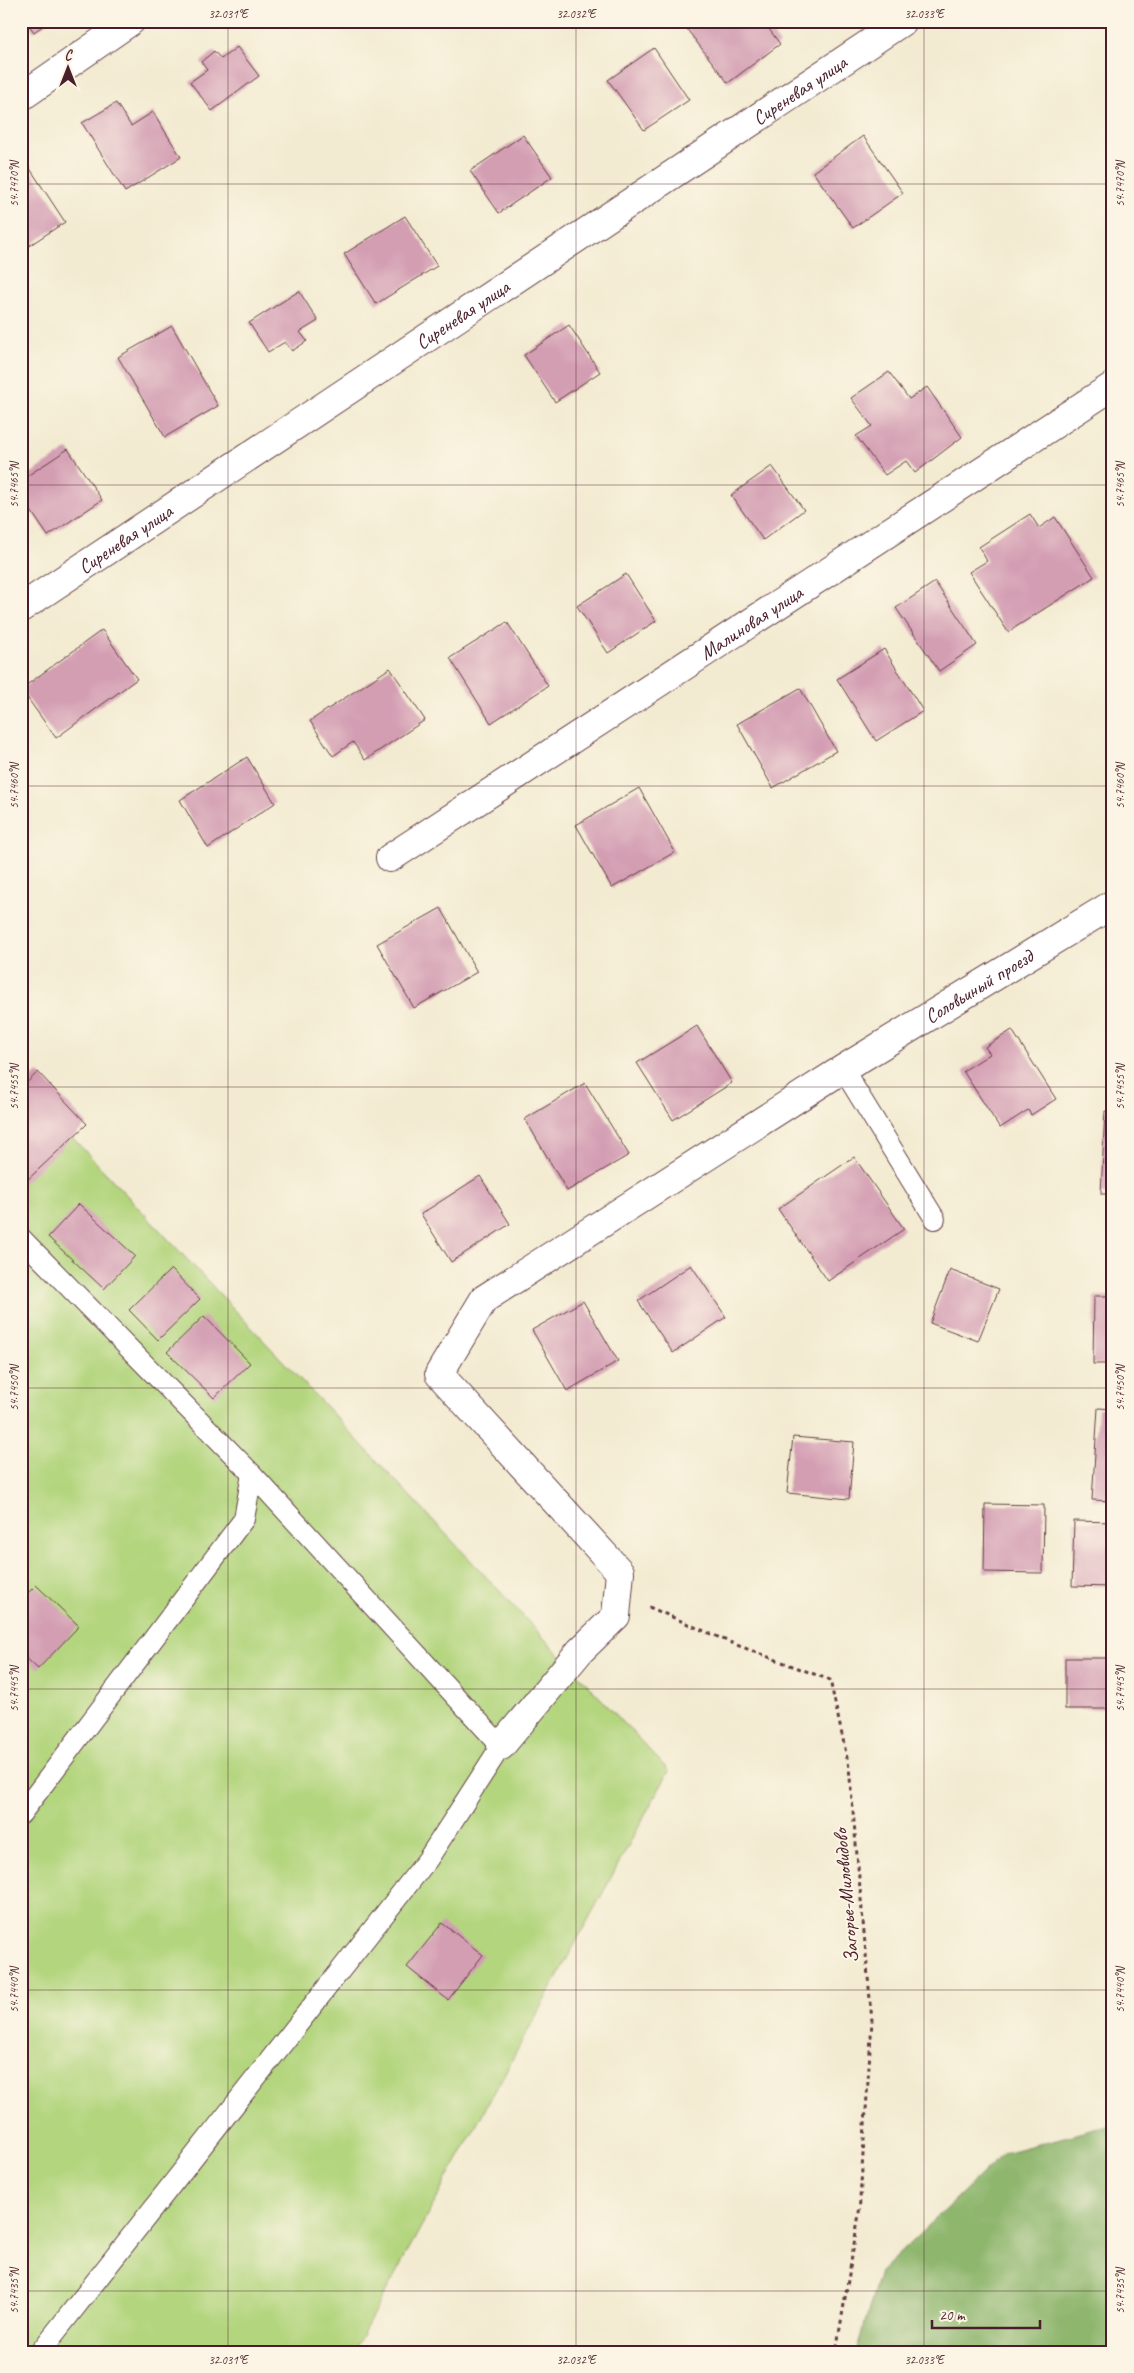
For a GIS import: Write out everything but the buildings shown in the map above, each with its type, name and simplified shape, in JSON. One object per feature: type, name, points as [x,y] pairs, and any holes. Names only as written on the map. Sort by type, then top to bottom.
[{"type":"street","points":[[21,97],[131,21]]},
{"type":"street","name":"Сиреневая улица","points":[[21,608],[903,21]]},
{"type":"street","name":"Малиновая улица","points":[[390,858],[1113,386]]},
{"type":"street","name":"Соловьиный проезд","points":[[620,1572],[438,1374],[484,1299],[843,1068],[1113,904]]},
{"type":"street","points":[[501,1746],[580,1651],[616,1616],[620,1572]]},
{"type":"lane","points":[[843,1068],[935,1219]]},
{"type":"lane","points":[[21,1238],[252,1474],[501,1746],[428,1859],[40,2352]]},
{"type":"lane","points":[[21,1814],[244,1519],[252,1474]]},
{"type":"path","name":"Загорье-Миловидово","points":[[620,1572],[638,1602],[734,1644],[830,1680],[849,1767],[872,2021],[859,2214],[836,2352]]},
{"type":"green space","points":[[21,1083],[669,1771],[353,2352],[21,2352]]},
{"type":"green space","points":[[1113,2124],[1113,2352],[856,2352],[880,2272],[1004,2153]]}]
